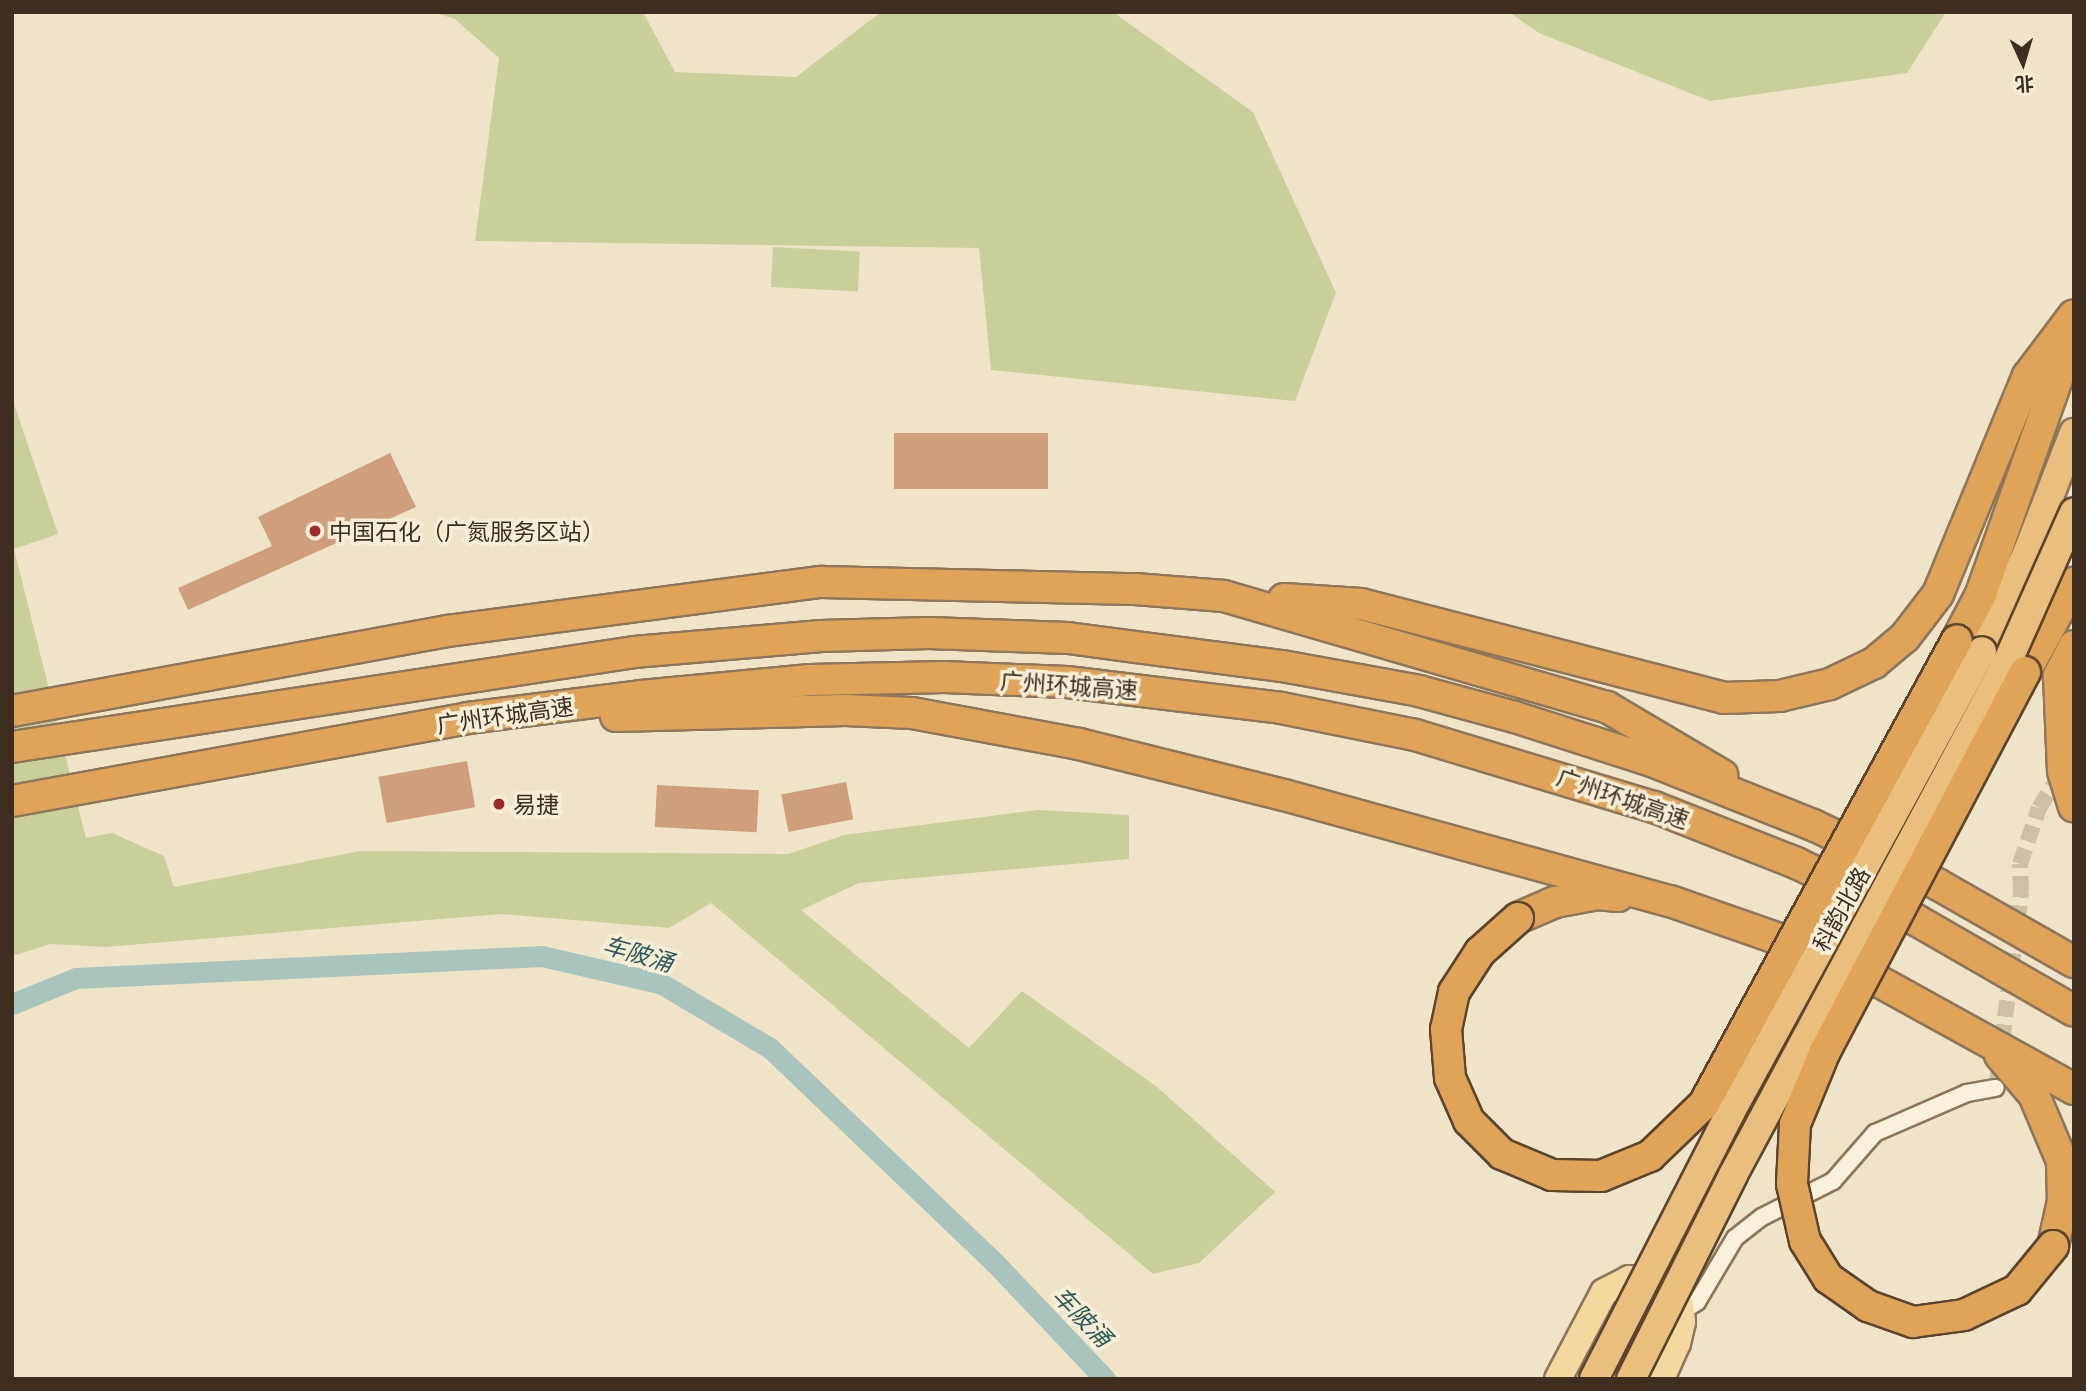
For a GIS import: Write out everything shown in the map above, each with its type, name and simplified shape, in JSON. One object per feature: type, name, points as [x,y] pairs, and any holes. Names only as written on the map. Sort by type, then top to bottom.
[{"type":"highway","points":[[12,711],[448,631],[821,582],[1135,589],[1361,604],[1724,698],[1780,696],[1830,684],[1874,663],[1905,637],[1938,594],[2028,376],[2074,315]]},
{"type":"highway","points":[[1670,901],[1598,894],[1555,902],[1518,918],[1480,952],[1454,992],[1446,1029],[1450,1078],[1469,1121],[1502,1154],[1552,1175],[1601,1176],[1650,1156],[1704,1104],[1957,640],[2005,530],[2074,331]]},
{"type":"highway","name":"科韵北路","points":[[1594,1379],[1730,1113],[1982,651],[2027,554],[2074,433]]},
{"type":"highway","name":"科韵北路","points":[[1631,1379],[1733,1175],[2006,666],[2074,512]]},
{"type":"highway","points":[[1986,1039],[2034,1095],[2062,1161],[2063,1201],[2053,1246],[2017,1290],[1964,1315],[1913,1322],[1868,1307],[1828,1278],[1804,1241],[1792,1184],[1795,1124],[1825,1051],[2074,583]]},
{"type":"highway","points":[[1224,596],[1607,707],[1668,739],[1769,807]]},
{"type":"highway","name":"广州环城高速","points":[[12,747],[634,652],[821,636],[929,633],[1068,638],[1178,651],[1419,691],[1652,761],[1769,807],[1937,884],[2074,962]]},
{"type":"highway","points":[[2074,646],[2059,676],[2063,771],[2074,806]]},
{"type":"highway","name":"广州环城高速","points":[[12,800],[468,718],[726,687],[944,677],[1068,682],[1281,708],[1503,758],[1654,807],[1796,863],[1916,920],[2074,1011]]},
{"type":"highway","points":[[468,718],[846,710],[912,713],[1079,744],[1284,795],[1670,901],[1842,961],[2074,1089]]},
{"type":"main road","points":[[1563,1368],[1595,1306],[1615,1284],[1629,1279],[1654,1284],[1671,1295],[1681,1312],[1677,1343],[1661,1379]]},
{"type":"street","points":[[1681,1312],[1698,1303],[1735,1238],[1762,1217],[1833,1181],[1875,1133],[1967,1093],[1996,1088]]},
{"type":"green space","points":[[432,12],[643,12],[675,72],[796,77],[881,12],[1113,12],[1253,112],[1336,293],[1295,401],[991,370],[979,248],[475,241],[499,58],[455,19]]},
{"type":"green space","points":[[1509,12],[1946,12],[1907,73],[1710,101],[1539,33]]},
{"type":"green space","points":[[773,247],[860,252],[858,291],[771,287]]},
{"type":"green space","points":[[12,398],[58,534],[14,549],[86,838],[112,833],[164,856],[174,887],[360,851],[788,854],[844,835],[1038,810],[1129,815],[1129,859],[859,883],[801,910],[969,1048],[1022,991],[1157,1087],[1275,1192],[1199,1263],[1153,1274],[711,903],[669,928],[501,914],[105,947],[51,944],[12,956]]},
{"type":"building","points":[[894,433],[1048,433],[1048,489],[894,489]]},
{"type":"building","name":"中国石化（广氮服务区站）","points":[[390,453],[416,507],[188,610],[178,588],[272,546],[258,517]]},
{"type":"building","points":[[467,761],[475,807],[387,823],[378,777]]},
{"type":"building","points":[[846,782],[853,819],[788,832],[781,795]]},
{"type":"building","points":[[657,785],[759,790],[757,832],[655,827]]},
{"type":"waterway","name":"车陂涌","points":[[12,1004],[76,978],[542,956],[662,984],[770,1048],[995,1263],[1105,1379]]},
{"type":"tunnel","points":[[1996,1088],[2021,892],[2020,864],[2039,808],[2063,770]]},
{"type":"place","name":"中国石化（广氮服务区站）","points":[[315,531]]},
{"type":"place","name":"易捷","points":[[499,804]]}]
